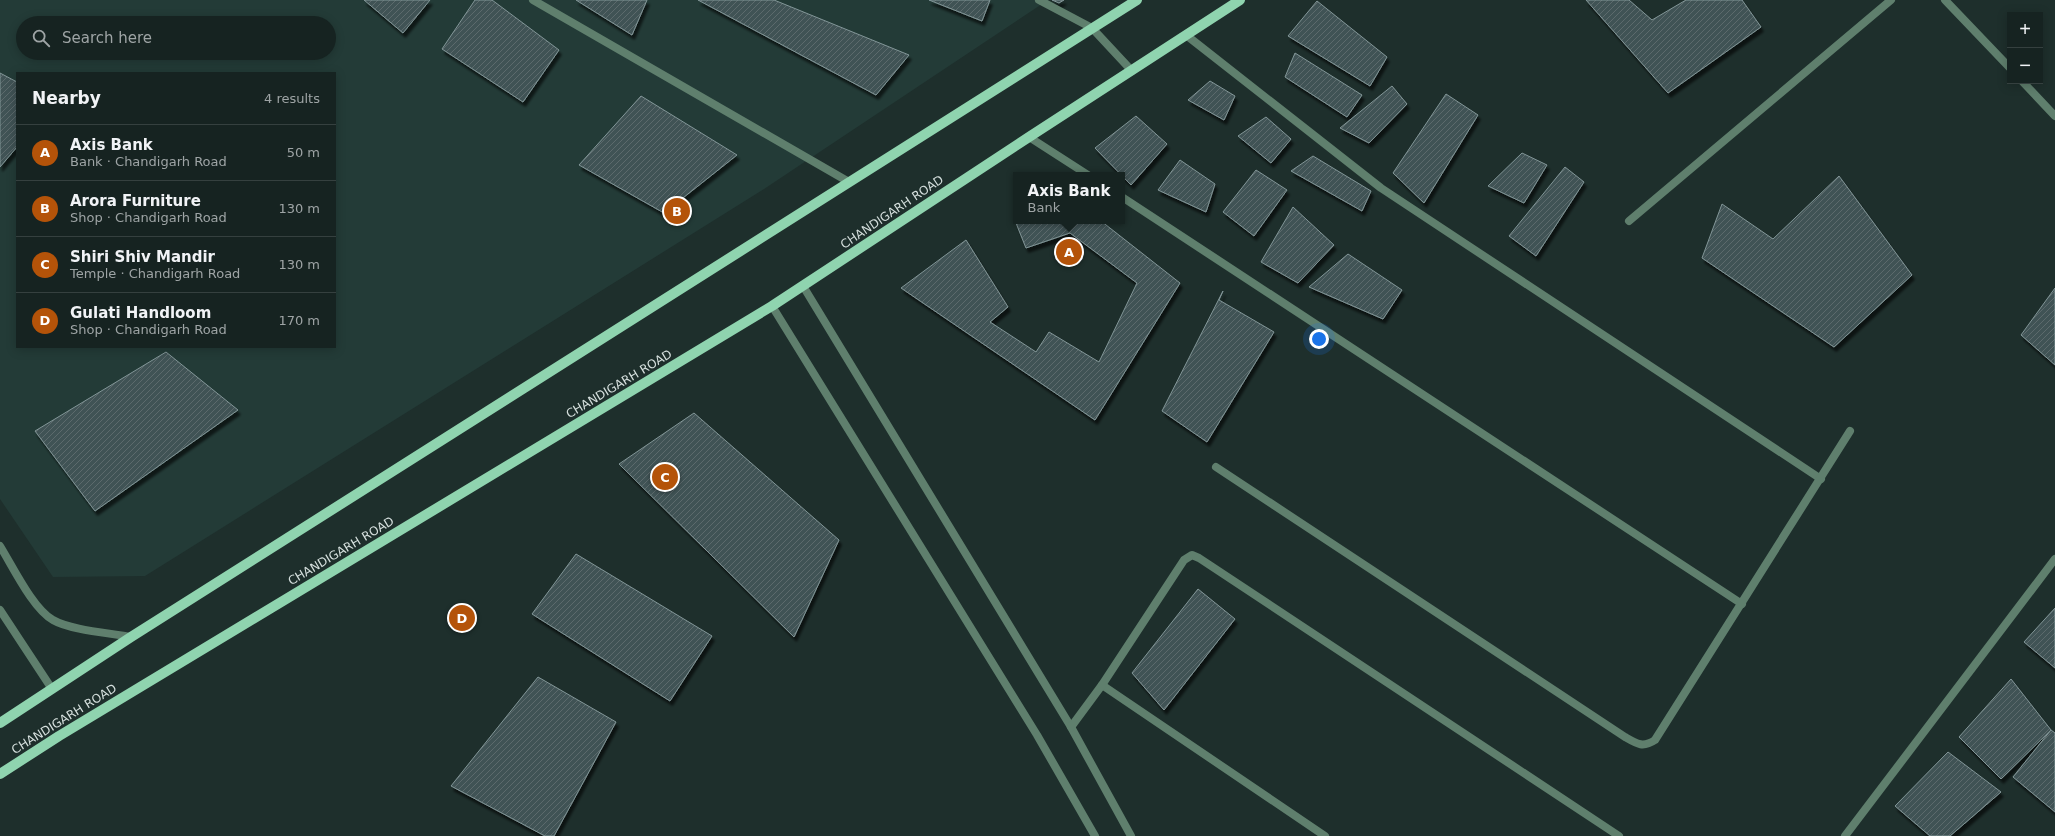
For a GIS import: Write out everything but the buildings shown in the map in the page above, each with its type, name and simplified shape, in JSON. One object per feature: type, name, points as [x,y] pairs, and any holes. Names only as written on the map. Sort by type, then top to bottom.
[{"type":"main road","points":[[0,723],[131,637],[1137,0]]},
{"type":"main road","name":"CHANDIGARH ROAD","points":[[0,774],[59,736],[772,306],[1029,136],[1240,0]]},
{"type":"street","points":[[533,0],[849,182]]},
{"type":"street","points":[[1039,0],[1092,28],[1132,71]]},
{"type":"street","points":[[1629,221],[1891,0]]},
{"type":"street","points":[[1945,0],[2007,65]]},
{"type":"street","points":[[1186,35],[1381,188],[1821,479]]},
{"type":"street","points":[[2025,84],[2055,116]]},
{"type":"street","points":[[1029,136],[1083,172]]},
{"type":"street","points":[[1125,200],[1742,604]]},
{"type":"street","points":[[804,286],[1071,727],[1131,836]]},
{"type":"street","points":[[772,306],[1037,735],[1095,836]]},
{"type":"street","points":[[1216,467],[1639,745],[1648,745],[1655,740],[1850,431]]},
{"type":"street","points":[[0,546],[38,609],[53,621],[131,637]]},
{"type":"street","points":[[1071,727],[1102,686],[1184,560],[1192,555],[1619,836]]},
{"type":"street","points":[[1845,836],[2055,560]]},
{"type":"street","points":[[0,610],[52,689]]},
{"type":"street","points":[[1102,686],[1325,836]]},
{"type":"shaded area","points":[[0,0],[1048,0],[764,189],[145,576],[53,577],[0,499]]},
{"type":"place","name":"Arora Furniture","points":[[677,211]]},
{"type":"place","name":"Axis Bank","points":[[1069,252]]},
{"type":"place","name":"Shiri Shiv Mandir","points":[[665,477]]},
{"type":"place","name":"Gulati Handloom","points":[[462,618]]}]
